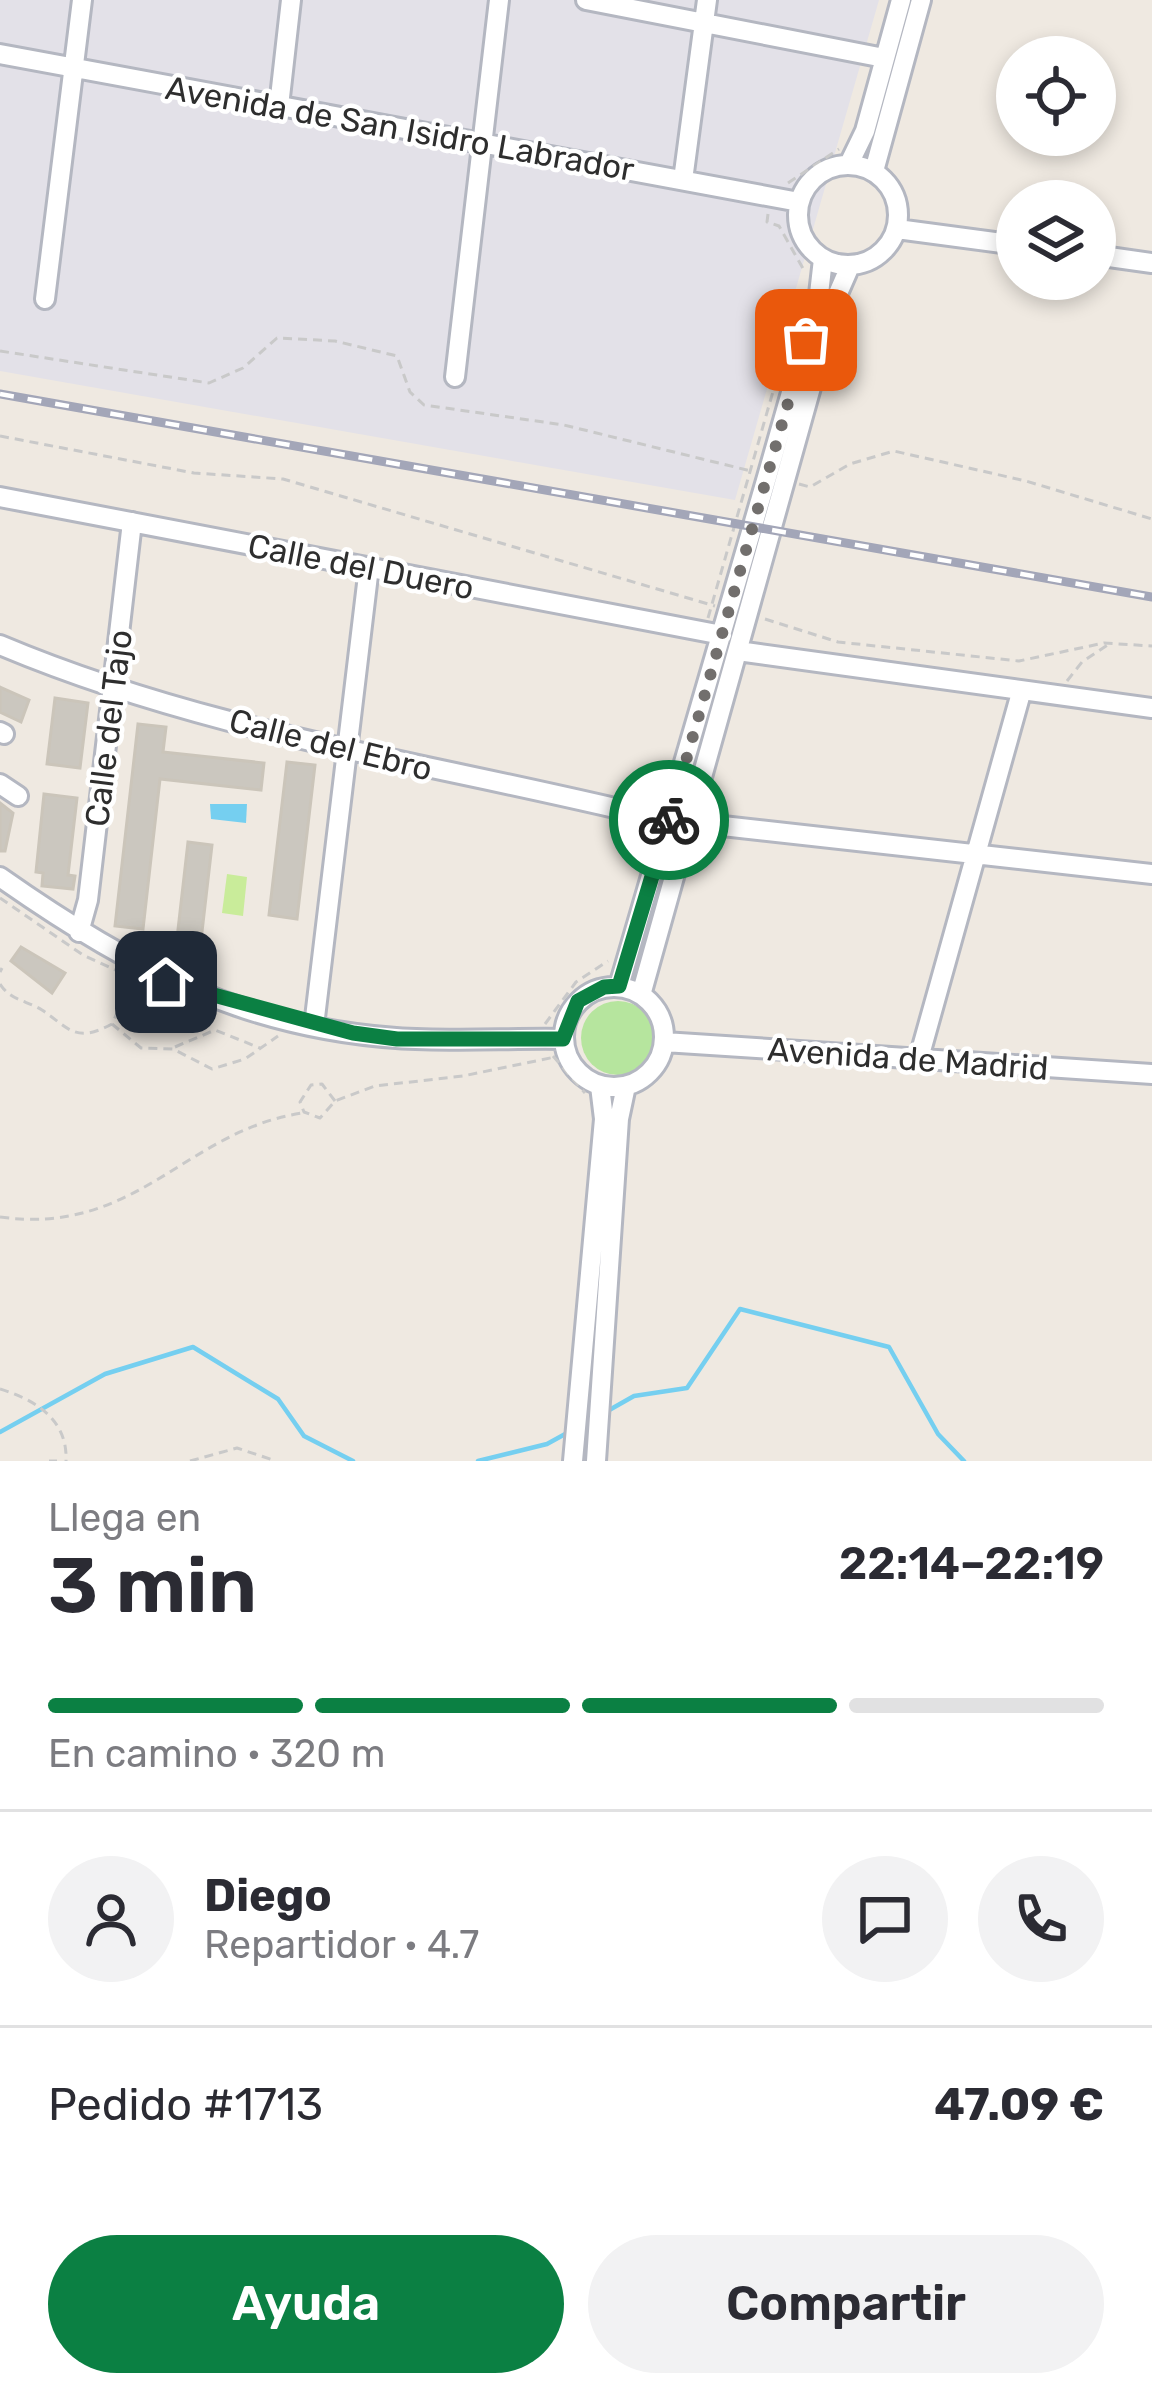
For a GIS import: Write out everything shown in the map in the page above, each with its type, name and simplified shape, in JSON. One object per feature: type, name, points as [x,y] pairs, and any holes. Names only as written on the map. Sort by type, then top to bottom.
[{"type":"street","points":[[45,299],[82,0]]},
{"type":"street","points":[[279,106],[291,0]]},
{"type":"street","points":[[455,377],[499,0]]},
{"type":"street","points":[[586,0],[706,10],[884,58]]},
{"type":"street","points":[[845,156],[874,171],[895,196],[897,229],[880,255],[850,266],[823,259],[801,234],[800,202],[818,175],[845,156],[866,131],[901,0]]},
{"type":"street","points":[[874,171],[920,0]]},
{"type":"street","points":[[683,179],[706,10]]},
{"type":"street","name":"Avenida de San Isidro Labrador","points":[[0,54],[800,202]]},
{"type":"street","points":[[897,229],[996,242]]},
{"type":"street","points":[[619,986],[669,820],[713,633],[729,610],[768,476],[819,294],[823,259]]},
{"type":"street","points":[[1116,259],[1152,263]]},
{"type":"street","points":[[768,476],[850,266]]},
{"type":"street","name":"Calle del Duero","points":[[0,497],[713,633]]},
{"type":"street","name":"Calle del Tajo","points":[[79,932],[88,900],[132,522]]},
{"type":"street","points":[[314,1025],[369,567]]},
{"type":"street","points":[[641,994],[669,820],[738,651],[729,610]]},
{"type":"street","name":"Calle del Ebro","points":[[0,645],[112,688],[348,751],[669,820],[1152,874]]},
{"type":"street","points":[[738,651],[1152,708]]},
{"type":"street","points":[[919,1058],[1021,693]]},
{"type":"street","points":[[0,784],[18,796]]},
{"type":"street","points":[[0,877],[79,932],[166,982],[314,1025],[397,1039],[559,1048],[575,1070],[600,1086],[626,1086],[651,1071],[664,1042],[660,1016],[641,994],[619,986],[604,987],[578,1001],[559,1048]]},
{"type":"street","name":"Avenida de Madrid","points":[[664,1042],[1150,1067]]},
{"type":"street","points":[[574,1460],[604,1119],[600,1086]]},
{"type":"street","points":[[596,1459],[619,1119],[626,1086]]},
{"type":"path","points":[[713,633],[729,610],[768,476],[806,276],[779,226],[766,222],[775,182],[788,183],[822,155],[845,156]]},
{"type":"path","points":[[0,350],[209,383],[243,368],[277,338],[334,341],[398,356],[410,392],[424,405],[564,425],[810,487],[850,464],[894,451],[1026,481],[1152,519]]},
{"type":"path","points":[[0,436],[194,473],[283,479],[838,642],[1019,661],[1111,644],[1152,646]]},
{"type":"path","points":[[1054,698],[1082,662],[1111,644]]},
{"type":"path","points":[[633,876],[669,820]]},
{"type":"path","points":[[0,898],[132,981],[225,1018]]},
{"type":"path","points":[[559,1048],[532,1045],[576,982],[604,968],[611,957]]},
{"type":"path","points":[[112,1024],[132,981]]},
{"type":"path","points":[[0,985],[2,994],[72,1033],[112,1024]]},
{"type":"path","points":[[112,1024],[141,1048],[172,1048],[214,1030],[261,1049]]},
{"type":"path","points":[[172,1048],[212,1069],[283,1036],[261,1029]]},
{"type":"path","points":[[0,1217],[73,1219],[128,1199],[260,1119],[304,1112],[320,1118],[335,1101],[375,1086],[463,1076],[559,1048]]},
{"type":"path","points":[[559,1048],[590,1107]]},
{"type":"path","points":[[304,1112],[303,1092],[311,1085],[322,1084],[335,1101]]},
{"type":"path","points":[[0,1389],[54,1417],[67,1442],[66,1461]]},
{"type":"path","points":[[190,1461],[237,1448],[276,1461]]},
{"type":"path","points":[[49,1461],[57,1461]]},
{"type":"shaded area","points":[[0,0],[879,0],[735,500],[0,371]]},
{"type":"green space","points":[[227,874],[247,877],[243,916],[222,913]]},
{"type":"green space","points":[[618,1001],[632,1003],[644,1012],[653,1024],[653,1052],[644,1064],[632,1073],[618,1075],[604,1073],[592,1064],[583,1052],[581,1038],[583,1024],[592,1012],[604,1003]]},
{"type":"water","points":[[210,804],[247,804],[246,823],[211,819]]},
{"type":"building","points":[[0,687],[29,700],[21,722],[0,712]]},
{"type":"building","points":[[55,698],[88,703],[80,768],[47,764]]},
{"type":"building","points":[[138,724],[166,727],[163,752],[264,763],[261,790],[160,779],[143,929],[115,926]]},
{"type":"building","points":[[287,762],[315,765],[297,919],[269,915]]},
{"type":"building","points":[[44,794],[77,798],[68,875],[75,876],[73,889],[42,886],[43,873],[36,872]]},
{"type":"building","points":[[0,803],[13,813],[5,851],[0,851]]},
{"type":"building","points":[[188,842],[212,845],[199,958],[175,956]]},
{"type":"building","points":[[21,947],[65,973],[52,993],[11,961]]},
{"type":"waterway","points":[[604,1413],[634,1396],[687,1388],[740,1309],[889,1347],[938,1434],[964,1461]]},
{"type":"waterway","points":[[0,1432],[105,1374],[193,1347],[278,1399],[304,1436],[353,1461]]},
{"type":"waterway","points":[[478,1461],[547,1444],[567,1433]]},
{"type":"railway","points":[[0,394],[1152,597]]},
{"type":"way so far","points":[[669,820],[806,340]]},
{"type":"route","points":[[166,982],[290,1020],[353,1033],[397,1039],[563,1039],[569,1013],[578,1001],[590,992],[619,986],[669,820]]}]
